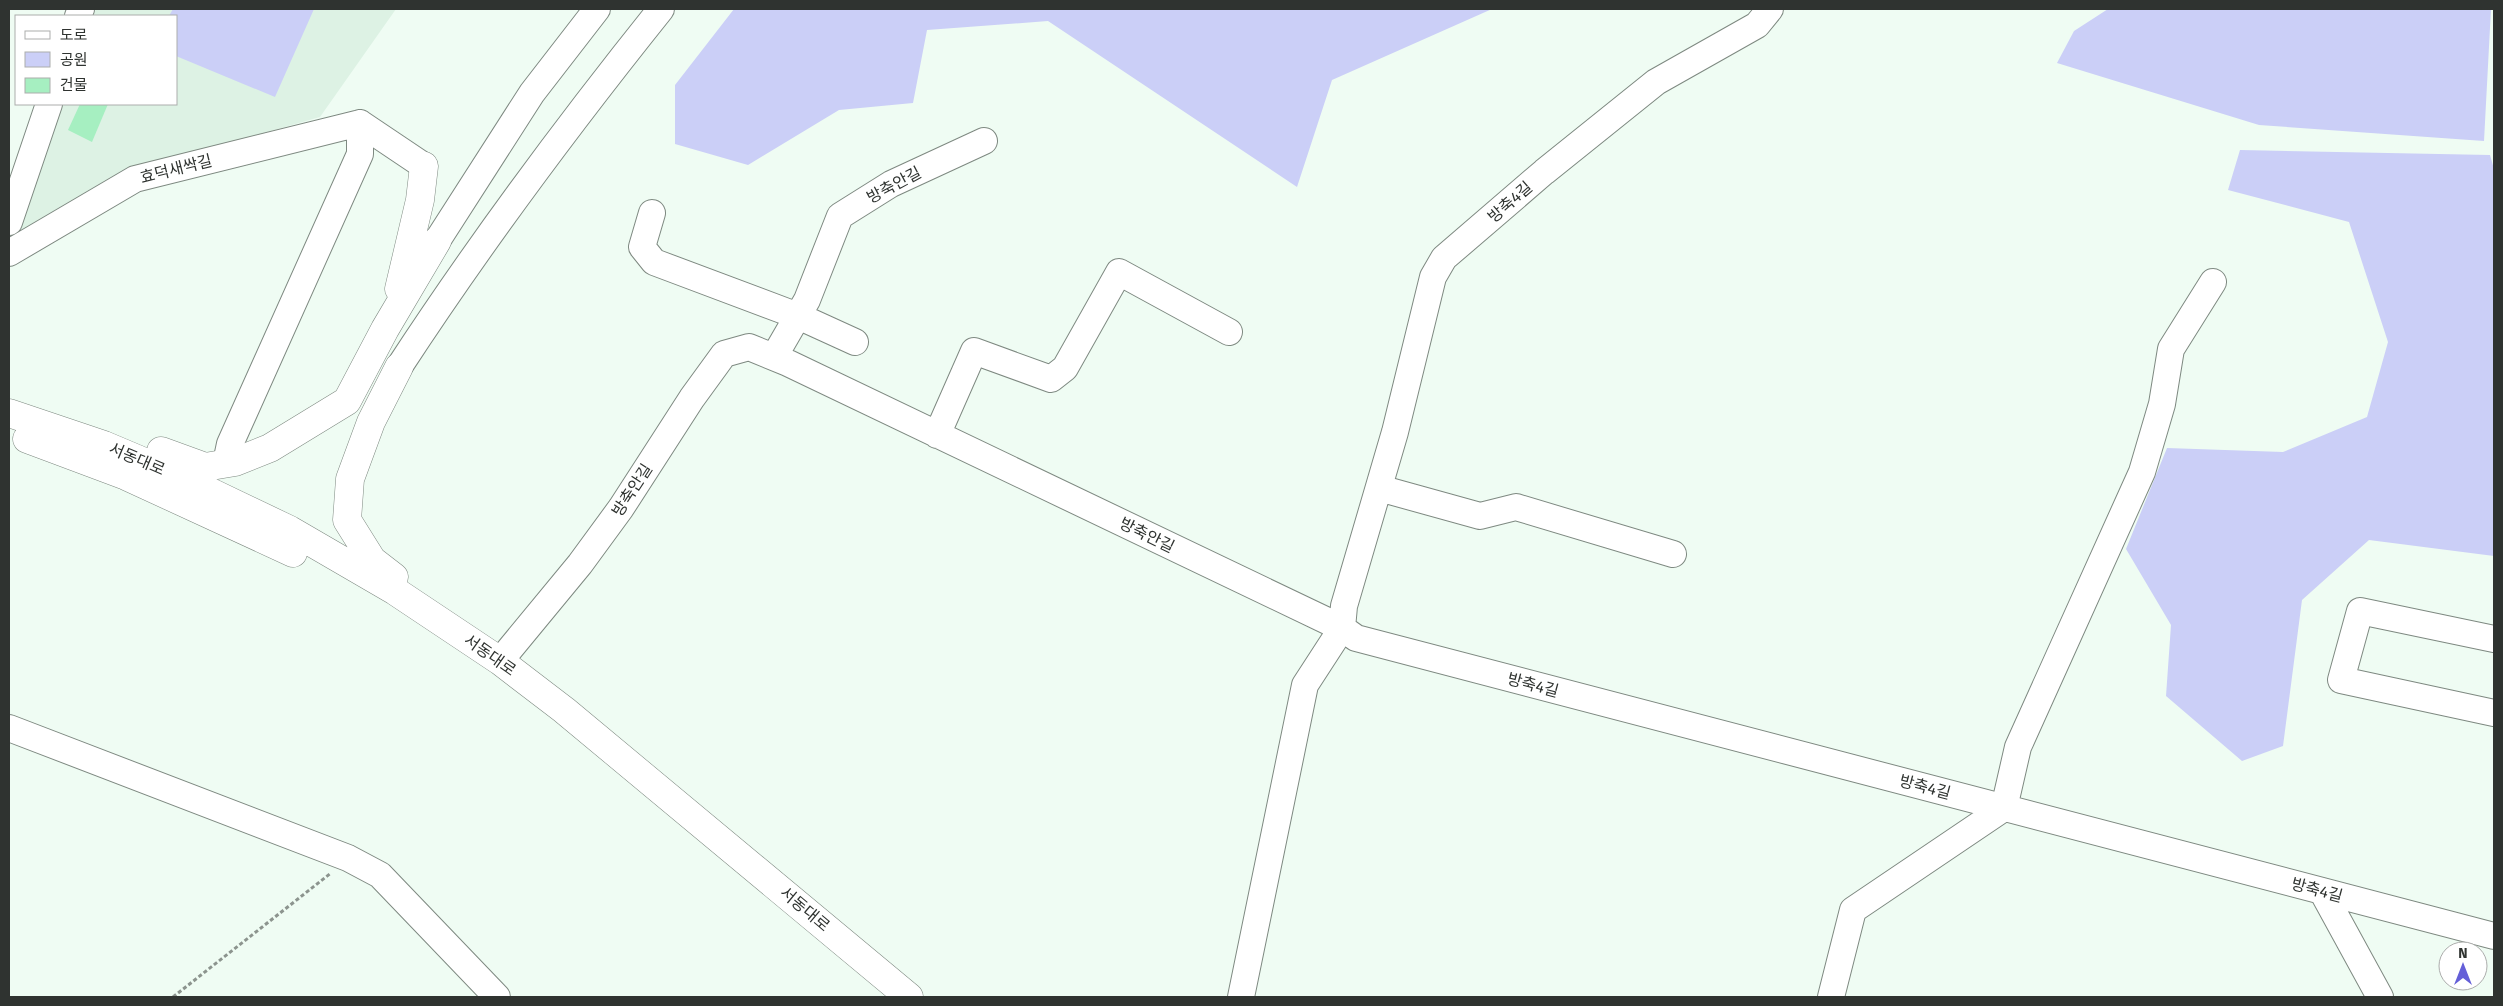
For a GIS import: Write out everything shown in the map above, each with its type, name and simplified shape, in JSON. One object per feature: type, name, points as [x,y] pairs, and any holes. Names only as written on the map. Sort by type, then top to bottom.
[{"type":"main road","points":[[392,317],[420,200],[424,166]]},
{"type":"main road","points":[[64,431],[134,441],[205,467],[226,463],[270,448],[347,401],[392,317],[437,241]]},
{"type":"main road","points":[[399,367],[371,422],[350,479],[347,520],[372,560],[460,626],[477,646]]},
{"type":"main road","name":"서동대로","points":[[9,413],[104,445],[175,475],[290,530],[395,591],[500,661],[650,780],[909,997]]},
{"type":"main road","name":"서동대로","points":[[9,433],[56,448],[126,476],[219,517],[321,567],[390,606],[486,669],[532,704],[887,997]]},
{"type":"street","points":[[437,241],[532,93],[597,9]]},
{"type":"street","points":[[399,367],[466,265],[573,119],[661,9]]},
{"type":"street","name":"방축4길","points":[[1349,633],[1344,606],[1395,432],[1433,277],[1444,258],[1544,172],[1656,82],[1757,25],[1770,9]]},
{"type":"street","points":[[9,222],[49,105]]},
{"type":"street","points":[[360,123],[424,166]]},
{"type":"street","points":[[226,463],[230,444],[360,154],[360,123]]},
{"type":"street","name":"효덕새싹길","points":[[9,253],[135,179],[360,123]]},
{"type":"street","name":"방축안길","points":[[774,357],[807,300],[840,216],[891,184],[984,141]]},
{"type":"street","points":[[652,213],[642,247],[654,262],[798,316],[855,342]]},
{"type":"street","points":[[937,434],[974,350],[1051,379],[1065,368],[1119,272],[1228,332]]},
{"type":"street","points":[[1831,997],[1853,910],[2004,808],[2018,747],[2142,472],[2162,404],[2171,349],[2213,282]]},
{"type":"street","name":"방축안길","points":[[500,661],[603,532],[692,398],[724,354],[749,347],[937,434],[1349,633]]},
{"type":"street","points":[[1379,488],[1480,516],[1516,507],[1673,554]]},
{"type":"street","points":[[2494,639],[2360,611],[2341,680],[2494,713]]},
{"type":"street","name":"방축4길","points":[[1349,633],[2004,808],[2494,936]]},
{"type":"street","name":"방축4길","points":[[1241,997],[1305,685],[1349,633]]},
{"type":"street","points":[[9,728],[348,858],[380,875],[497,997]]},
{"type":"street","points":[[2322,891],[2380,997]]},
{"type":"path","points":[[173,997],[348,858]]},
{"type":"shaded area","points":[[96,9],[396,9],[320,117],[115,175],[25,236],[14,231],[61,105],[178,105],[178,15],[93,15]]},
{"type":"green space","points":[[173,9],[314,9],[275,97],[178,57],[178,15],[170,15]]},
{"type":"green space","points":[[734,9],[1492,9],[1332,80],[1297,187],[1048,21],[927,30],[913,103],[839,110],[748,165],[675,144],[675,85]]},
{"type":"green space","points":[[2108,9],[2491,9],[2484,141],[2259,125],[2057,63],[2074,31]]},
{"type":"green space","points":[[2240,150],[2490,155],[2494,169],[2494,556],[2369,540],[2302,600],[2283,746],[2242,761],[2166,696],[2171,625],[2126,549],[2167,448],[2283,452],[2367,417],[2388,342],[2349,222],[2228,190]]},
{"type":"building","points":[[80,105],[108,105],[92,142],[68,130]]}]
